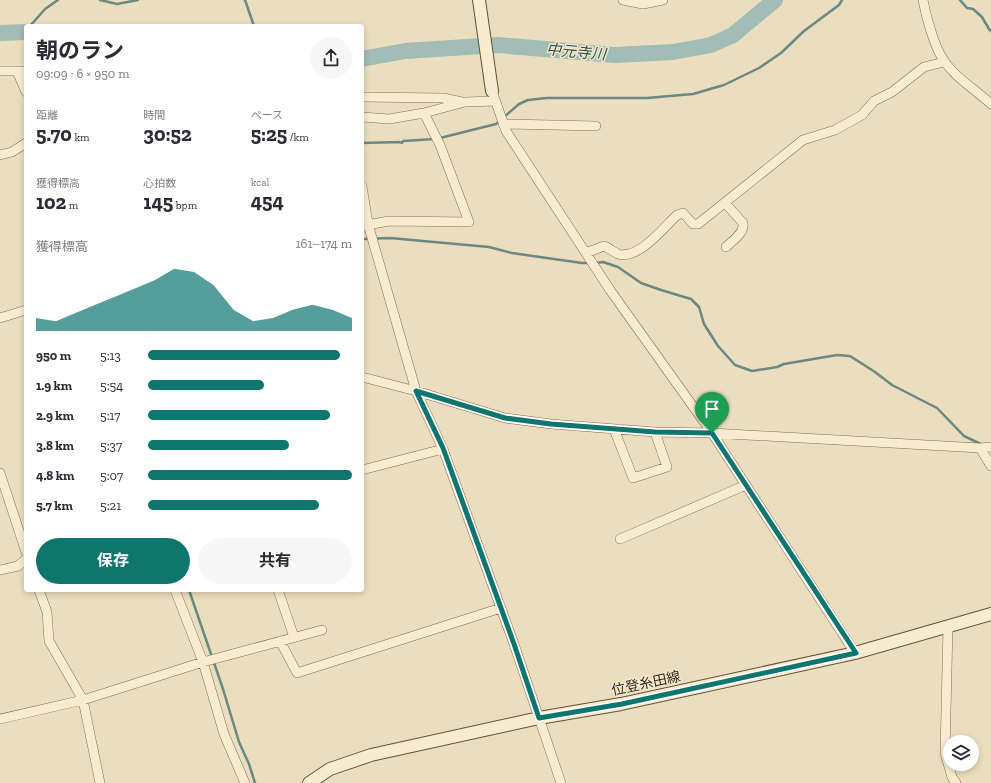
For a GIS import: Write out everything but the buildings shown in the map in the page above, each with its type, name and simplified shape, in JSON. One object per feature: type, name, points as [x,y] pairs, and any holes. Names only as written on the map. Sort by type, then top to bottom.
[{"type":"main road","points":[[479,0],[494,96]]},
{"type":"main road","name":"位登糸田線","points":[[309,783],[330,769],[371,755],[539,718],[622,704],[856,653],[991,614]]},
{"type":"street","points":[[623,0],[643,4],[663,0]]},
{"type":"street","points":[[923,0],[937,47],[943,60],[964,82],[991,104]]},
{"type":"street","points":[[586,253],[604,246],[619,254],[631,253],[644,247],[677,215],[683,213],[694,224],[698,224],[803,140],[835,130],[862,114],[874,101],[892,92],[924,67],[940,63]]},
{"type":"street","points":[[0,71],[22,71],[24,82]]},
{"type":"street","points":[[364,117],[389,119],[424,113],[494,96],[506,131],[610,290],[712,433],[856,653]]},
{"type":"street","points":[[364,97],[443,98],[465,102]]},
{"type":"street","points":[[365,225],[389,221],[469,222],[440,145],[424,113]]},
{"type":"street","points":[[503,124],[596,126]]},
{"type":"street","points":[[0,155],[12,152],[24,145]]},
{"type":"street","points":[[725,202],[743,223],[744,228],[742,232],[726,247]]},
{"type":"street","points":[[364,212],[365,225],[416,391],[443,448],[501,608],[561,783]]},
{"type":"street","points":[[0,318],[24,311]]},
{"type":"street","points":[[364,378],[416,391],[505,418],[551,424],[655,432],[712,433],[980,448],[991,447]]},
{"type":"street","points":[[614,429],[633,478],[667,466],[655,432]]},
{"type":"street","points":[[364,470],[430,453],[443,448]]},
{"type":"street","points":[[980,448],[991,466]]},
{"type":"street","points":[[0,473],[24,546]]},
{"type":"street","points":[[620,539],[746,485]]},
{"type":"street","points":[[0,570],[18,566],[24,561]]},
{"type":"street","points":[[40,592],[47,612],[49,641],[83,700],[100,783]]},
{"type":"street","points":[[176,592],[203,662],[224,734],[245,783]]},
{"type":"street","points":[[279,592],[294,638]]},
{"type":"street","points":[[280,641],[297,673],[501,608]]},
{"type":"street","points":[[948,627],[945,753],[952,777],[956,783]]},
{"type":"street","points":[[0,719],[83,700],[203,662],[322,630]]},
{"type":"waterway","points":[[32,24],[45,9],[58,0]]},
{"type":"waterway","points":[[100,0],[117,4],[138,0]]},
{"type":"waterway","points":[[245,0],[253,24]]},
{"type":"waterway","name":"中元寺川","points":[[364,59],[405,51],[498,45],[614,55],[673,52],[711,45],[733,35],[775,0]]},
{"type":"waterway","points":[[504,117],[519,104],[528,100],[547,98],[647,98],[693,94],[724,85],[759,68],[781,53],[804,31],[839,5],[842,0]]},
{"type":"waterway","points":[[960,0],[967,8],[973,9],[982,17],[991,31]]},
{"type":"waterway","name":"中元寺川","points":[[0,33],[24,32]]},
{"type":"waterway","points":[[440,138],[496,124],[500,121]]},
{"type":"waterway","points":[[364,143],[402,143],[403,141],[435,139]]},
{"type":"waterway","points":[[364,239],[390,238],[489,247],[512,253],[589,263]]},
{"type":"waterway","points":[[596,263],[603,262],[618,267],[641,283],[691,299],[699,307],[704,324],[718,346],[735,365],[752,371],[837,355],[850,356],[892,385],[937,408],[964,436],[983,445]]},
{"type":"waterway","points":[[190,592],[223,689],[239,742],[249,764],[255,783]]},
{"type":"route","points":[[416,391],[505,418],[551,424],[655,432],[712,433],[856,653],[622,704],[539,718],[514,644],[443,448],[416,391]]}]
